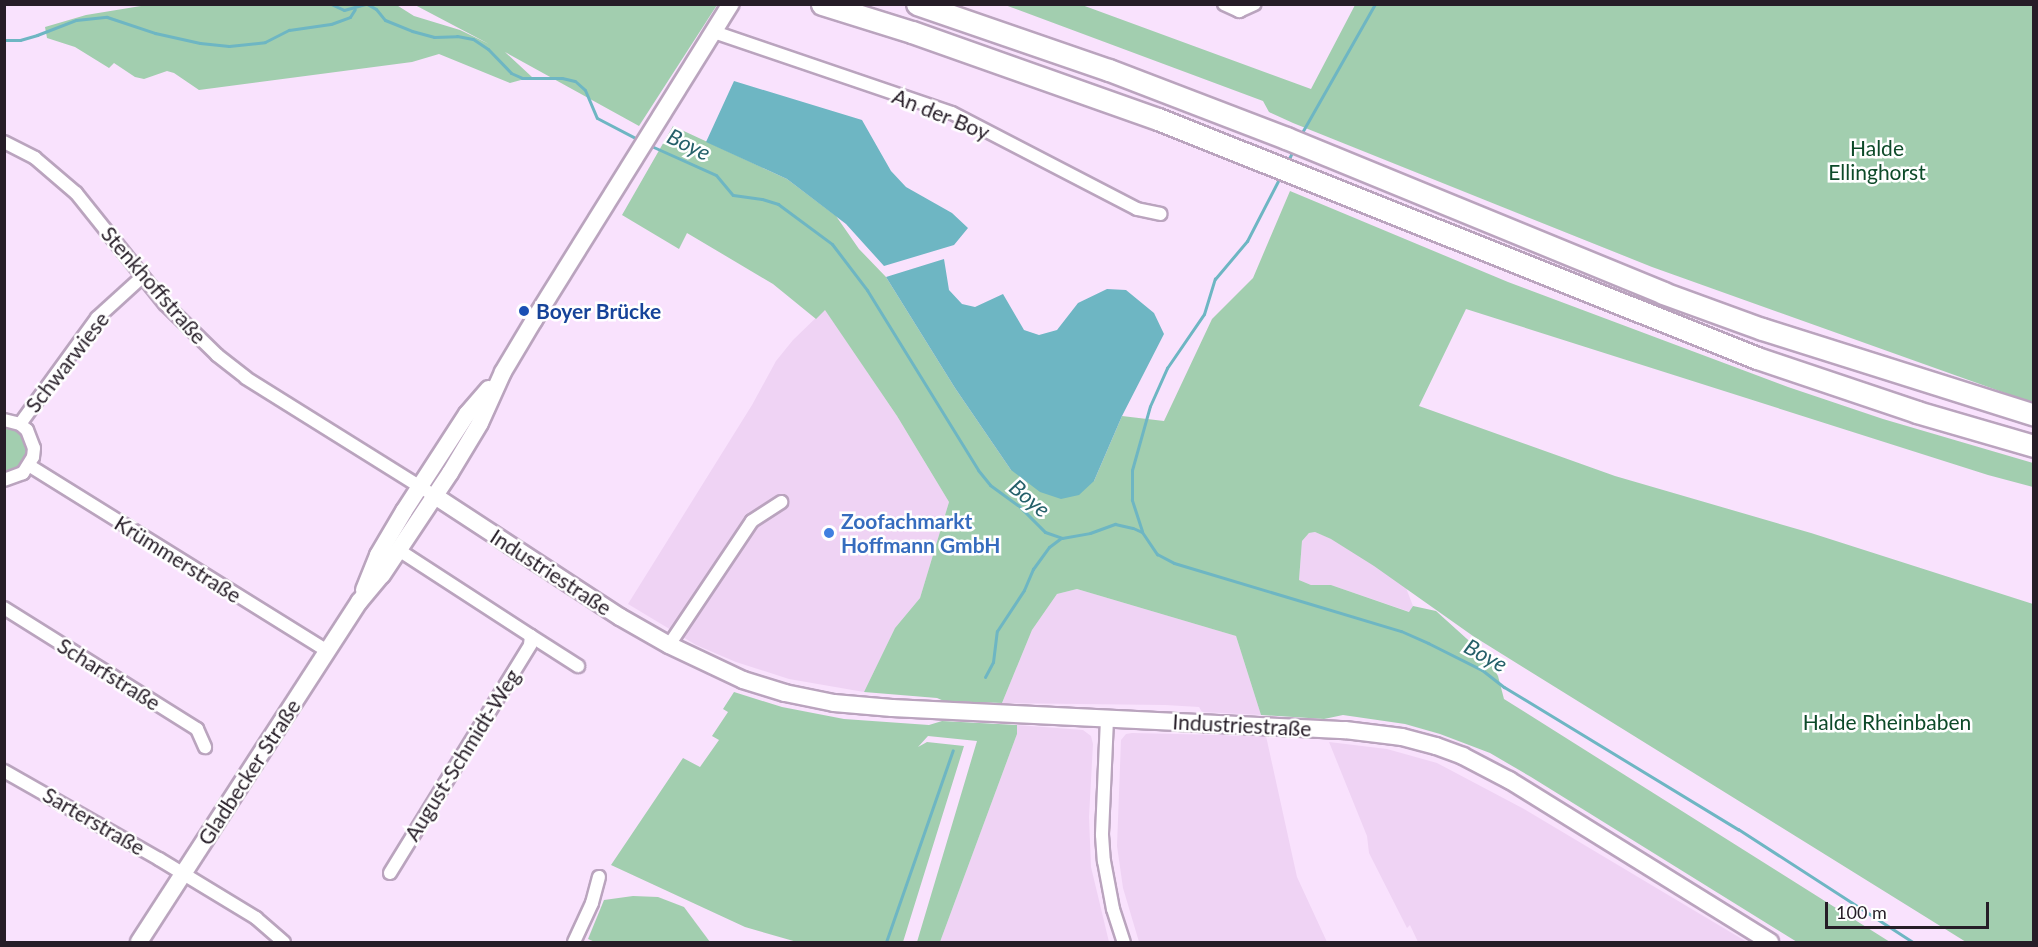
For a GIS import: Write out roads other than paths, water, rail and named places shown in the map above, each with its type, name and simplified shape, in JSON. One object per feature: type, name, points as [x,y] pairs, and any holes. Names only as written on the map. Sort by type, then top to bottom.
[{"type":"highway","points":[[822,4],[1044,77],[1275,165],[1578,289],[1746,354],[1917,412],[2034,446]]},
{"type":"highway","points":[[917,4],[1045,47],[1286,138],[1685,301],[1939,387],[2034,415]]},
{"type":"street","name":"Gladbecker Straße","points":[[139,942],[359,602],[400,551],[435,496],[480,423],[503,372],[731,4]]},
{"type":"street","points":[[1224,4],[1235,11],[1252,7]]},
{"type":"street","name":"An der Boy","points":[[714,32],[952,113],[1137,208],[1160,214]]},
{"type":"street","name":"Stenkhoffstraße","points":[[4,142],[35,158],[64,181],[142,277],[190,331],[246,378],[435,496]]},
{"type":"street","name":"Schwarwiese","points":[[20,424],[97,318],[142,277]]},
{"type":"street","name":"Gladbecker Straße","points":[[359,602],[378,555],[419,487],[467,414],[503,372]]},
{"type":"street","name":"Schwarwiese","points":[[4,420],[20,424],[32,438],[33,457],[30,466]]},
{"type":"street","points":[[4,480],[15,478],[30,466]]},
{"type":"street","name":"Krümmerstraße","points":[[30,466],[327,651]]},
{"type":"street","name":"Industriestraße","points":[[435,496],[620,617],[669,645],[743,680],[785,693],[834,703],[892,708],[1318,728],[1402,737],[1463,756],[1509,780],[1770,942]]},
{"type":"street","points":[[669,645],[752,521],[781,502]]},
{"type":"street","points":[[400,551],[578,666]]},
{"type":"street","name":"Scharfstraße","points":[[4,608],[197,729],[205,747]]},
{"type":"street","name":"August-Schmidt-Weg","points":[[390,873],[530,645],[531,636]]},
{"type":"street","points":[[1107,719],[1104,861],[1113,909],[1124,942]]},
{"type":"street","name":"Sarterstraße","points":[[4,771],[256,918],[284,942]]},
{"type":"street","points":[[574,942],[592,903],[599,877]]},
{"type":"water","points":[[734,81],[862,120],[891,171],[906,187],[952,213],[968,228],[954,245],[884,266],[846,224],[787,179],[706,142]]},
{"type":"water","points":[[944,259],[949,290],[962,304],[975,307],[1003,294],[1024,330],[1039,335],[1057,330],[1078,303],[1107,289],[1126,290],[1154,313],[1164,334],[1122,416],[1094,481],[1079,495],[1061,499],[1040,492],[1011,470],[955,388],[886,277]]},
{"type":"waterway","name":"Boye","points":[[331,4],[344,10],[365,4]]},
{"type":"waterway","name":"Boye","points":[[367,4],[376,9],[385,20],[412,31],[434,37],[457,36],[473,39],[488,49],[511,73],[522,78],[562,78],[575,81],[585,90],[597,118],[641,141]]},
{"type":"waterway","points":[[1300,136],[1375,4]]},
{"type":"waterway","points":[[4,40],[20,40],[76,20],[107,17],[155,33],[200,43],[229,46],[265,42],[289,30],[331,24],[350,17],[355,9]]},
{"type":"waterway","name":"Boye","points":[[649,145],[716,175],[733,195],[778,204],[832,244],[867,290],[978,470],[990,485],[1018,505],[1045,532],[1062,538],[1090,533],[1115,524],[1133,528],[1142,532],[1157,554],[1174,563],[1401,631],[1428,643],[1482,670],[1504,687],[1738,829],[1913,942]]},
{"type":"waterway","points":[[1287,163],[1293,150]]},
{"type":"waterway","points":[[1142,531],[1132,500],[1132,470],[1150,406],[1167,368],[1204,314],[1215,279],[1247,241],[1280,177]]},
{"type":"waterway","points":[[985,677],[993,662],[997,631],[1024,590],[1033,569],[1049,547],[1061,538]]},
{"type":"waterway","points":[[886,942],[953,750]]},
{"type":"place","name":"Boyer Brücke","points":[[524,311]]},
{"type":"place","name":"Zoofachmarkt Hoffmann GmbH","points":[[829,533]]},
{"type":"park label","name":"Halde Ellinghorst","points":[[1877,160]]},
{"type":"park label","name":"Halde Rheinbaben","points":[[1887,722]]}]
